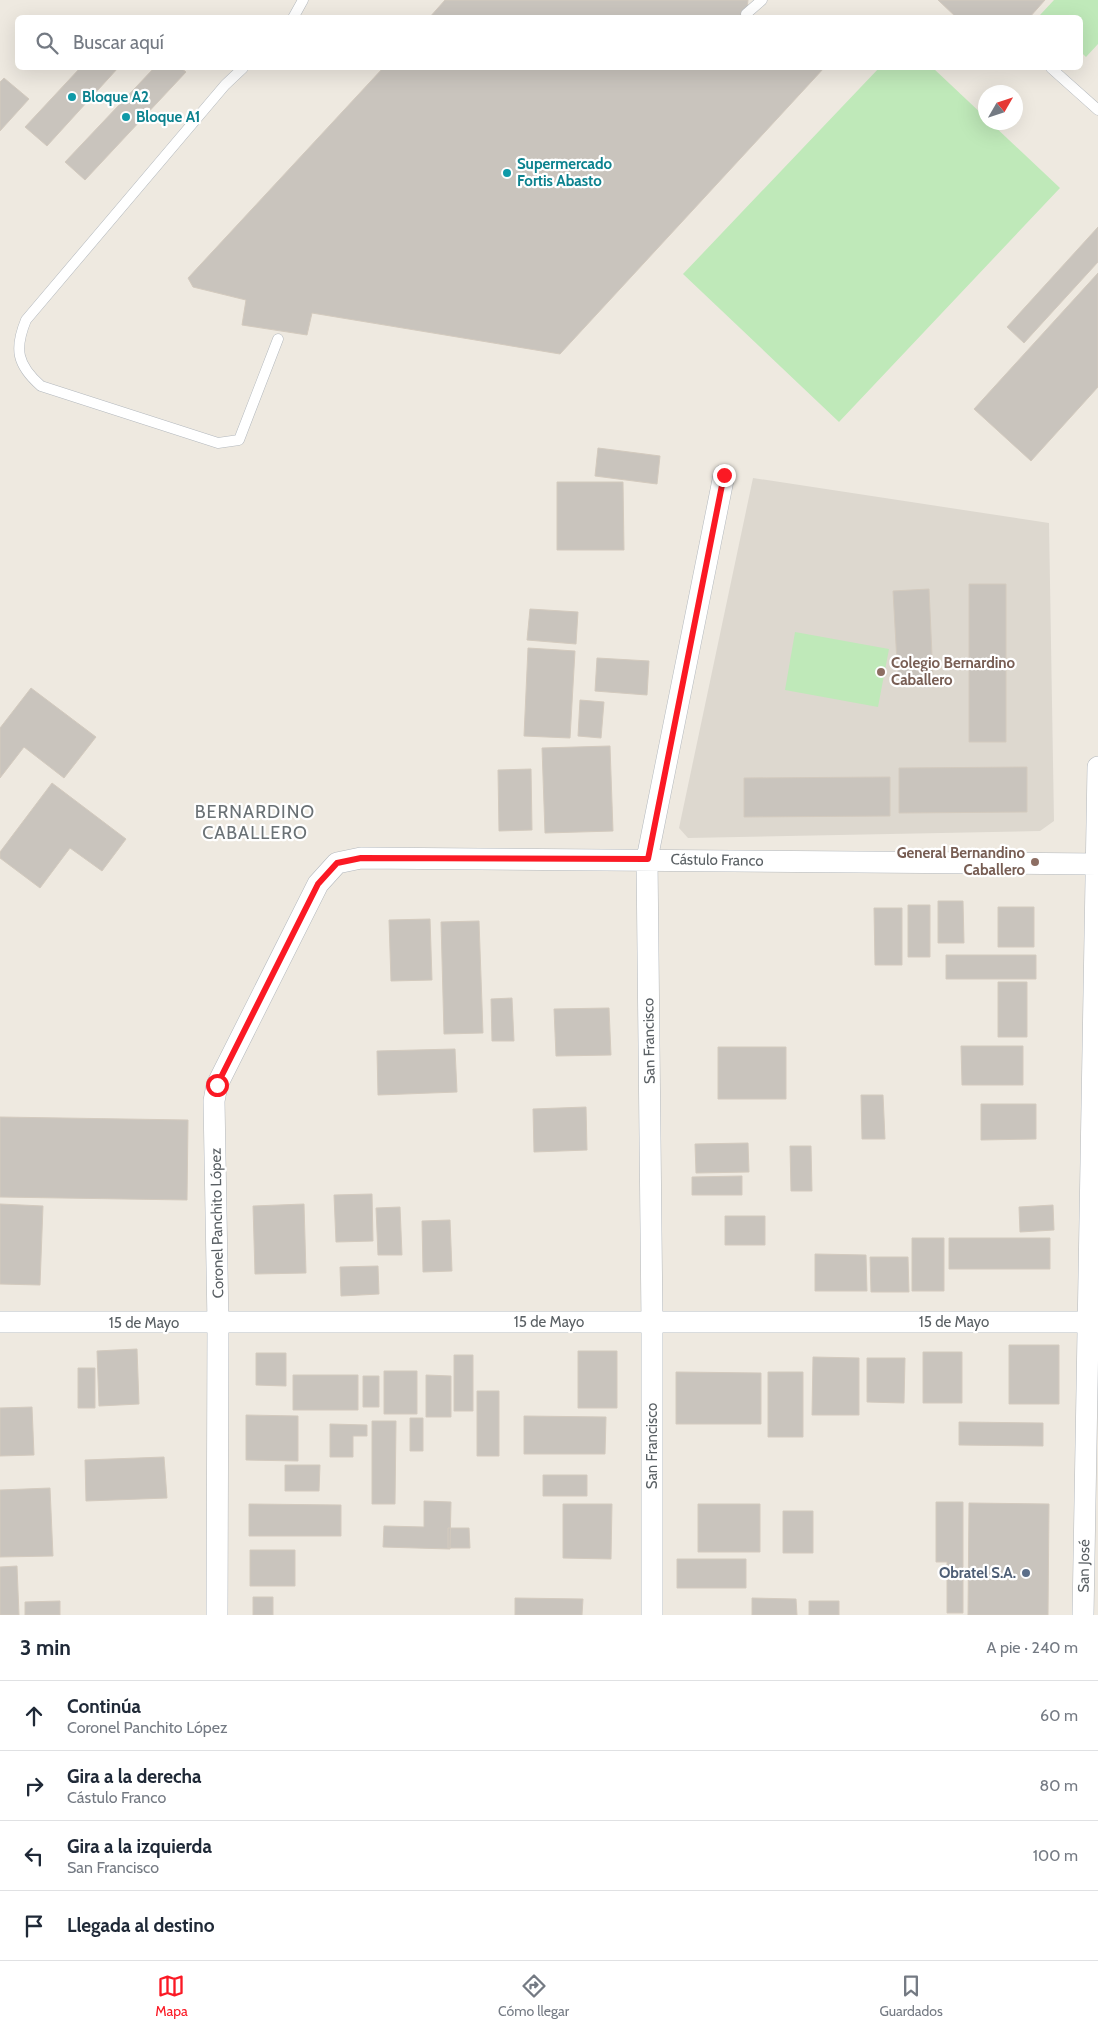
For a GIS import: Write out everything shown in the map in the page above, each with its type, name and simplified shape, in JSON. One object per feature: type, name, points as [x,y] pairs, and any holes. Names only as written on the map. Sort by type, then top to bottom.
[{"type":"street","name":"San Francisco","points":[[652,1615],[652,1322],[648,859],[724,475]]},
{"type":"street","name":"San José","points":[[1083,1615],[1093,1322],[1098,767]]},
{"type":"street","name":"Cástulo Franco","points":[[337,863],[361,858],[1097,864]]},
{"type":"street","name":"Coronel Panchito López","points":[[217,1615],[218,1323],[214,1101],[217,1085],[318,884],[337,863]]},
{"type":"street","name":"15 de Mayo","points":[[0,1322],[1093,1322]]},
{"type":"lane","points":[[295,15],[303,0]]},
{"type":"lane","points":[[746,14],[762,0]]},
{"type":"lane","points":[[241,70],[225,85],[26,320],[18,338],[20,357],[30,376],[41,386],[218,442],[228,443],[239,440],[278,340]]},
{"type":"lane","points":[[1053,70],[1098,110]]},
{"type":"shaded area","name":"Colegio Bernardino Caballero","points":[[753,478],[1049,523],[1054,821],[1040,831],[688,838],[679,828]]},
{"type":"green space","points":[[1054,0],[1098,0],[1098,44],[1086,57],[1083,54],[1083,15],[1040,15]]},
{"type":"green space","points":[[877,70],[935,70],[978,110],[978,130],[998,130],[1060,188],[839,422],[683,274]]},
{"type":"green space","points":[[795,632],[889,649],[878,707],[785,690]]},
{"type":"building","points":[[445,0],[748,0],[746,15],[432,15]]},
{"type":"building","points":[[938,0],[1045,0],[1032,15],[954,15]]},
{"type":"building","name":"Bloque A2","points":[[78,70],[116,70],[47,146],[25,127]]},
{"type":"building","name":"Bloque A1","points":[[152,70],[184,70],[186,72],[85,180],[65,162]]},
{"type":"building","name":"Supermercado Fortis Abasto","points":[[381,70],[822,70],[560,354],[312,313],[307,335],[242,325],[246,300],[193,287],[188,278]]},
{"type":"building","points":[[4,78],[29,99],[0,131],[0,82]]},
{"type":"building","points":[[1098,227],[1098,262],[1024,343],[1007,327]]},
{"type":"building","points":[[1098,273],[1098,387],[1031,461],[974,409]]},
{"type":"building","points":[[598,448],[660,456],[657,484],[595,476]]},
{"type":"building","points":[[557,482],[623,482],[624,550],[557,550]]},
{"type":"building","points":[[969,584],[1006,584],[1006,742],[969,742]]},
{"type":"building","points":[[929,589],[933,678],[898,680],[893,591]]},
{"type":"building","points":[[530,609],[578,612],[576,644],[527,640]]},
{"type":"building","points":[[528,648],[575,651],[570,738],[524,736]]},
{"type":"building","points":[[597,658],[649,661],[647,695],[595,691]]},
{"type":"building","points":[[31,688],[96,737],[64,778],[24,747],[0,778],[0,728]]},
{"type":"building","points":[[580,700],[604,702],[601,738],[578,736]]},
{"type":"building","points":[[610,746],[613,831],[545,833],[542,748]]},
{"type":"building","points":[[1027,767],[1027,812],[899,813],[899,768]]},
{"type":"building","points":[[531,769],[532,830],[499,831],[498,770]]},
{"type":"building","points":[[890,777],[890,816],[744,817],[744,778]]},
{"type":"building","points":[[52,783],[126,839],[102,871],[70,848],[40,888],[0,858],[0,852]]},
{"type":"building","points":[[938,901],[963,901],[964,943],[938,943]]},
{"type":"building","points":[[908,905],[930,905],[930,957],[908,957]]},
{"type":"building","points":[[998,907],[1034,907],[1034,947],[998,947]]},
{"type":"building","points":[[874,908],[902,908],[902,965],[875,965]]},
{"type":"building","points":[[430,919],[432,980],[391,981],[389,920]]},
{"type":"building","points":[[479,921],[483,1033],[444,1034],[441,922]]},
{"type":"building","points":[[946,955],[1036,955],[1036,979],[946,979]]},
{"type":"building","points":[[998,982],[1027,982],[1027,1037],[998,1037]]},
{"type":"building","points":[[512,998],[514,1041],[492,1041],[491,999]]},
{"type":"building","points":[[609,1008],[611,1055],[556,1056],[554,1009]]},
{"type":"building","points":[[961,1046],[1023,1046],[1023,1085],[962,1085]]},
{"type":"building","points":[[718,1047],[786,1047],[786,1099],[718,1099]]},
{"type":"building","points":[[455,1049],[457,1092],[378,1095],[377,1051]]},
{"type":"building","points":[[861,1095],[883,1095],[885,1139],[862,1139]]},
{"type":"building","points":[[981,1104],[1036,1104],[1036,1139],[981,1140]]},
{"type":"building","points":[[586,1107],[587,1150],[534,1152],[533,1109]]},
{"type":"building","points":[[0,1117],[188,1120],[187,1200],[0,1197]]},
{"type":"building","points":[[748,1143],[749,1172],[696,1173],[695,1144]]},
{"type":"building","points":[[790,1146],[811,1146],[812,1191],[791,1191]]},
{"type":"building","points":[[742,1176],[742,1195],[692,1195],[692,1177]]},
{"type":"building","points":[[372,1194],[373,1241],[336,1242],[334,1195]]},
{"type":"building","points":[[0,1204],[43,1206],[40,1285],[0,1284]]},
{"type":"building","points":[[304,1204],[306,1273],[255,1274],[253,1206]]},
{"type":"building","points":[[1053,1205],[1054,1230],[1020,1232],[1019,1207]]},
{"type":"building","points":[[400,1207],[402,1255],[378,1255],[376,1208]]},
{"type":"building","points":[[725,1216],[765,1216],[765,1245],[725,1245]]},
{"type":"building","points":[[450,1220],[452,1271],[423,1272],[422,1221]]},
{"type":"building","points":[[912,1238],[944,1238],[944,1291],[912,1291]]},
{"type":"building","points":[[949,1238],[1050,1238],[1050,1269],[949,1269]]},
{"type":"building","points":[[815,1254],[866,1255],[867,1291],[815,1291]]},
{"type":"building","points":[[870,1257],[908,1257],[909,1292],[871,1292]]},
{"type":"building","points":[[378,1266],[379,1294],[341,1296],[340,1267]]},
{"type":"building","points":[[1009,1345],[1059,1345],[1059,1404],[1009,1404]]},
{"type":"building","points":[[137,1349],[139,1404],[99,1406],[97,1351]]},
{"type":"building","points":[[578,1351],[617,1351],[617,1408],[578,1408]]},
{"type":"building","points":[[923,1352],[962,1352],[962,1403],[923,1403]]},
{"type":"building","points":[[256,1353],[286,1353],[286,1386],[256,1385]]},
{"type":"building","points":[[454,1355],[473,1355],[473,1411],[454,1411]]},
{"type":"building","points":[[813,1357],[859,1358],[859,1415],[812,1415]]},
{"type":"building","points":[[867,1358],[905,1358],[904,1403],[867,1402]]},
{"type":"building","points":[[78,1368],[95,1368],[95,1408],[78,1408]]},
{"type":"building","points":[[384,1371],[417,1371],[417,1414],[384,1414]]},
{"type":"building","points":[[676,1372],[761,1373],[761,1424],[676,1424]]},
{"type":"building","points":[[768,1372],[803,1372],[803,1437],[768,1437]]},
{"type":"building","points":[[293,1375],[358,1375],[358,1410],[293,1410]]},
{"type":"building","points":[[426,1375],[451,1376],[451,1417],[426,1417]]},
{"type":"building","points":[[363,1376],[379,1376],[379,1407],[363,1407]]},
{"type":"building","points":[[477,1391],[499,1391],[499,1456],[477,1456]]},
{"type":"building","points":[[32,1407],[34,1455],[0,1456],[0,1408]]},
{"type":"building","points":[[246,1415],[298,1416],[298,1461],[246,1460]]},
{"type":"building","points":[[524,1416],[606,1417],[605,1454],[524,1454]]},
{"type":"building","points":[[410,1418],[423,1418],[423,1451],[410,1451]]},
{"type":"building","points":[[372,1421],[396,1421],[395,1504],[372,1504]]},
{"type":"building","points":[[959,1422],[1043,1423],[1043,1446],[959,1445]]},
{"type":"building","points":[[330,1424],[367,1425],[367,1436],[353,1436],[353,1457],[330,1457]]},
{"type":"building","points":[[164,1457],[167,1498],[86,1501],[85,1460]]},
{"type":"building","points":[[285,1465],[320,1465],[319,1491],[285,1491]]},
{"type":"building","points":[[543,1475],[587,1475],[587,1496],[543,1496]]},
{"type":"building","points":[[50,1488],[53,1556],[0,1557],[0,1490]]},
{"type":"building","points":[[424,1501],[451,1502],[450,1549],[383,1547],[384,1526],[424,1527]]},
{"type":"building","points":[[936,1502],[963,1502],[963,1613],[947,1613],[947,1562],[936,1562]]},
{"type":"building","points":[[969,1503],[1049,1504],[1048,1615],[968,1615]]},
{"type":"building","points":[[249,1504],[341,1505],[341,1536],[249,1536]]},
{"type":"building","points":[[563,1504],[612,1504],[611,1559],[563,1558]]},
{"type":"building","points":[[698,1504],[760,1504],[760,1552],[698,1552]]},
{"type":"building","points":[[783,1511],[813,1511],[813,1553],[783,1553]]},
{"type":"building","points":[[448,1528],[469,1528],[470,1548],[448,1548]]},
{"type":"building","points":[[250,1550],[295,1550],[295,1586],[250,1586]]},
{"type":"building","points":[[677,1559],[746,1559],[746,1588],[677,1588]]},
{"type":"building","points":[[17,1566],[19,1615],[0,1615],[0,1567]]},
{"type":"building","points":[[253,1597],[273,1597],[273,1615],[253,1615]]},
{"type":"building","points":[[515,1598],[583,1599],[582,1615],[515,1615]]},
{"type":"building","points":[[752,1598],[796,1599],[797,1615],[752,1615]]},
{"type":"building","points":[[60,1601],[60,1615],[25,1615],[25,1602]]},
{"type":"building","points":[[809,1601],[839,1601],[839,1615],[809,1615]]},
{"type":"place","name":"Bloque A2","points":[[72,97]]},
{"type":"place","name":"Bloque A1","points":[[126,117]]},
{"type":"place","name":"Supermercado Fortis Abasto","points":[[507,173]]},
{"type":"place","name":"Colegio Bernardino Caballero","points":[[881,672]]},
{"type":"place","name":"General Bernandino Caballero","points":[[1035,862]]},
{"type":"place","name":"Obratel S.A.","points":[[1026,1573]]},
{"type":"district","name":"BERNARDINO CABALLERO","points":[[255,822]]},
{"type":"route","points":[[217,1085],[318,884],[337,863],[361,858],[648,859],[724,475]]}]
